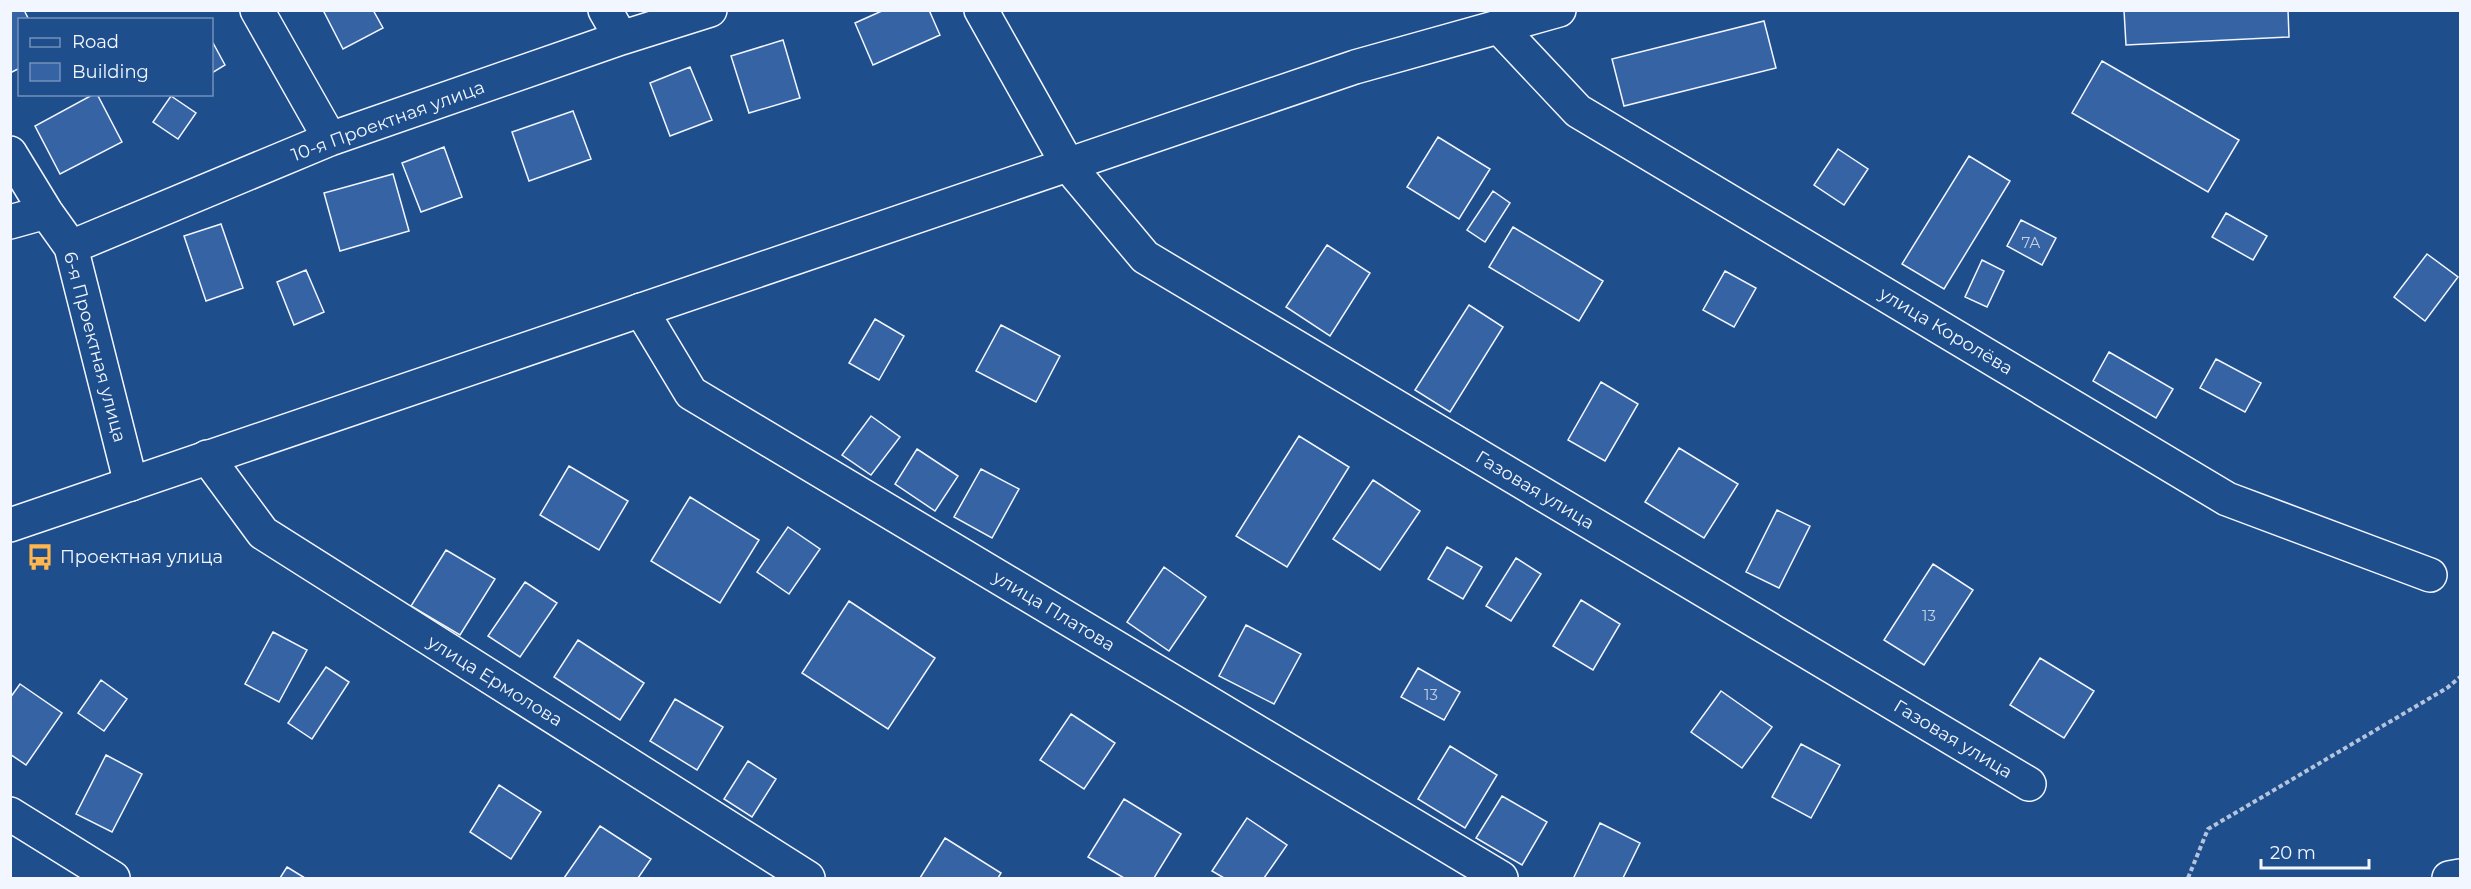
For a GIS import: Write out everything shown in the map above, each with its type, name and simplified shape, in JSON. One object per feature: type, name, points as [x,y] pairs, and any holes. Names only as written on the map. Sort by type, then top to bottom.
[{"type":"street","points":[[257,10],[330,139]]},
{"type":"street","points":[[605,10],[621,38]]},
{"type":"street","name":"10-я Проектная улица","points":[[71,247],[330,139],[621,38],[710,10]]},
{"type":"street","name":"Газовая улица","points":[[981,10],[1068,165],[1145,257],[2029,784]]},
{"type":"street","points":[[10,525],[1354,66],[1558,10]]},
{"type":"street","name":"улица Королёва","points":[[1499,27],[1578,111],[2227,499],[2430,575]]},
{"type":"street","name":"6-я Проектная улица","points":[[10,153],[46,212],[71,247],[131,484]]},
{"type":"street","points":[[10,222],[46,212]]},
{"type":"street","name":"улица Платова","points":[[640,310],[691,393],[1501,879]]},
{"type":"street","name":"улица Ермолова","points":[[207,458],[263,533],[808,879]]},
{"type":"street","points":[[10,814],[113,879]]},
{"type":"street","points":[[2449,879],[2460,876]]},
{"type":"path","points":[[2188,879],[2208,829],[2447,688],[2460,676]]},
{"type":"building","points":[[10,10],[24,10],[28,18],[18,18],[18,69],[10,73]]},
{"type":"building","points":[[323,10],[373,10],[383,28],[343,49]]},
{"type":"building","points":[[884,10],[929,10],[940,35],[873,65],[855,23]]},
{"type":"building","points":[[2124,10],[2288,10],[2289,37],[2126,45]]},
{"type":"building","points":[[1764,21],[1776,68],[1624,106],[1612,59]]},
{"type":"building","points":[[783,40],[800,98],[749,113],[731,56]]},
{"type":"building","points":[[213,43],[225,65],[213,72]]},
{"type":"building","points":[[2102,61],[2239,140],[2208,192],[2072,113]]},
{"type":"building","points":[[690,67],[712,120],[670,136],[650,83]]},
{"type":"building","points":[[90,96],[98,96],[122,142],[60,174],[35,126]]},
{"type":"building","points":[[171,96],[196,113],[178,139],[153,122]]},
{"type":"building","points":[[573,111],[591,159],[529,181],[512,132]]},
{"type":"building","points":[[1438,137],[1490,169],[1459,219],[1407,187]]},
{"type":"building","points":[[444,147],[462,197],[421,212],[402,163]]},
{"type":"building","points":[[1838,149],[1868,169],[1844,205],[1814,185]]},
{"type":"building","points":[[1969,156],[2010,181],[1944,289],[1902,264]]},
{"type":"building","points":[[393,174],[409,231],[340,251],[324,193]]},
{"type":"building","points":[[1493,191],[1510,203],[1485,242],[1467,230]]},
{"type":"building","points":[[2226,213],[2267,236],[2253,260],[2212,237]]},
{"type":"building","points":[[2021,220],[2056,238],[2042,265],[2007,246]]},
{"type":"building","points":[[221,224],[243,288],[206,301],[184,236]]},
{"type":"building","points":[[1513,227],[1603,281],[1579,321],[1489,267]]},
{"type":"building","points":[[1327,245],[1370,273],[1330,336],[1286,307]]},
{"type":"building","points":[[2427,254],[2458,277],[2425,321],[2394,297]]},
{"type":"building","points":[[1982,260],[2004,271],[1987,307],[1965,297]]},
{"type":"building","points":[[306,270],[324,312],[294,325],[277,282]]},
{"type":"building","points":[[1725,271],[1756,288],[1734,327],[1703,310]]},
{"type":"building","points":[[1469,305],[1503,327],[1450,412],[1415,390]]},
{"type":"building","points":[[875,319],[904,336],[879,380],[849,363]]},
{"type":"building","points":[[1001,325],[1060,356],[1036,402],[976,371]]},
{"type":"building","points":[[2109,352],[2173,389],[2156,418],[2093,381]]},
{"type":"building","points":[[2216,359],[2261,383],[2245,412],[2200,388]]},
{"type":"building","points":[[1601,382],[1638,404],[1605,461],[1568,440]]},
{"type":"building","points":[[871,416],[900,437],[871,475],[842,455]]},
{"type":"building","points":[[1299,436],[1349,467],[1287,567],[1236,536]]},
{"type":"building","points":[[1679,448],[1738,484],[1704,538],[1645,502]]},
{"type":"building","points":[[917,449],[958,476],[935,511],[895,484]]},
{"type":"building","points":[[569,466],[628,501],[599,550],[540,515]]},
{"type":"building","points":[[981,469],[1019,489],[992,538],[954,517]]},
{"type":"building","points":[[1373,480],[1420,511],[1380,570],[1333,539]]},
{"type":"building","points":[[690,497],[759,540],[720,603],[651,561]]},
{"type":"building","points":[[1777,510],[1810,526],[1779,588],[1746,572]]},
{"type":"building","points":[[788,527],[820,549],[789,594],[757,572]]},
{"type":"building","points":[[1447,547],[1482,567],[1463,599],[1428,579]]},
{"type":"building","points":[[446,550],[495,579],[460,635],[411,606]]},
{"type":"building","points":[[1516,558],[1541,574],[1511,621],[1486,606]]},
{"type":"building","points":[[1933,564],[1973,590],[1924,665],[1884,640]]},
{"type":"building","points":[[1164,567],[1206,597],[1169,651],[1127,622]]},
{"type":"building","points":[[525,582],[557,603],[520,657],[488,636]]},
{"type":"building","points":[[1581,600],[1620,624],[1593,670],[1553,646]]},
{"type":"building","points":[[849,601],[935,658],[888,729],[802,673]]},
{"type":"building","points":[[1246,625],[1301,654],[1274,704],[1219,676]]},
{"type":"building","points":[[273,632],[307,650],[279,702],[245,684]]},
{"type":"building","points":[[578,640],[644,683],[620,720],[554,677]]},
{"type":"building","points":[[2040,658],[2094,691],[2064,738],[2010,705]]},
{"type":"building","points":[[326,667],[349,682],[312,739],[288,723]]},
{"type":"building","points":[[1418,668],[1460,692],[1444,720],[1401,697]]},
{"type":"building","points":[[101,680],[127,699],[104,731],[78,713]]},
{"type":"building","points":[[20,684],[62,713],[26,765],[10,754],[10,698]]},
{"type":"building","points":[[1721,691],[1772,727],[1742,768],[1691,732]]},
{"type":"building","points":[[675,699],[723,727],[697,770],[650,741]]},
{"type":"building","points":[[1071,714],[1115,743],[1084,789],[1040,760]]},
{"type":"building","points":[[1801,744],[1840,765],[1811,818],[1772,797]]},
{"type":"building","points":[[1450,746],[1497,775],[1465,828],[1418,799]]},
{"type":"building","points":[[106,755],[142,774],[112,832],[76,814]]},
{"type":"building","points":[[748,761],[776,779],[752,817],[724,799]]},
{"type":"building","points":[[499,785],[541,812],[511,859],[470,832]]},
{"type":"building","points":[[1502,796],[1547,822],[1522,865],[1476,838]]},
{"type":"building","points":[[1124,799],[1181,834],[1154,878],[1124,878],[1088,857]]},
{"type":"building","points":[[1247,818],[1287,845],[1264,878],[1224,878],[1212,871]]},
{"type":"building","points":[[1600,823],[1640,843],[1623,878],[1574,877]]},
{"type":"building","points":[[600,826],[651,859],[638,878],[564,878]]},
{"type":"building","points":[[945,838],[1001,873],[998,878],[920,878]]},
{"type":"building","points":[[287,867],[305,878],[280,878]]},
{"type":"place","name":"Проектная улица","points":[[40,557]]}]
